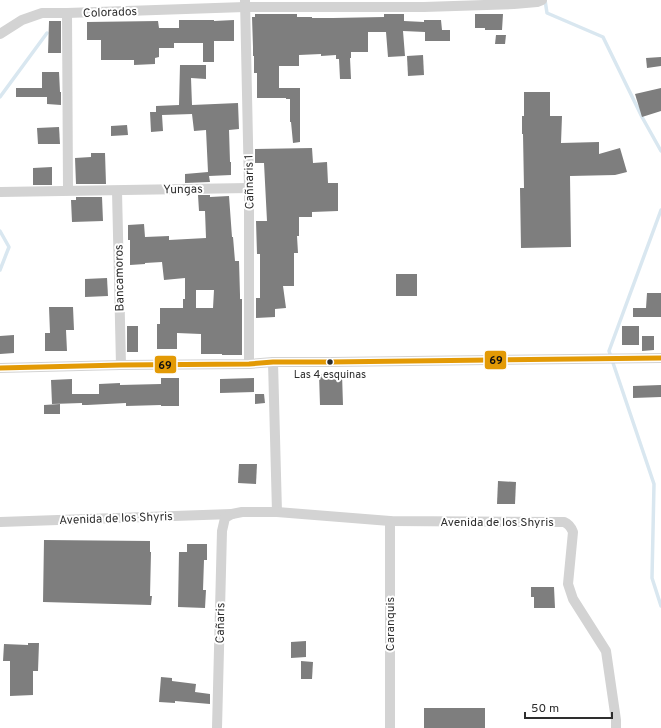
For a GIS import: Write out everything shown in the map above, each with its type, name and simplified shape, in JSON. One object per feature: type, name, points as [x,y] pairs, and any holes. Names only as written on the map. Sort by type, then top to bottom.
[{"type":"street","name":"Colorados","points":[[0,34],[22,20],[42,13],[245,4],[514,4],[540,1]]},
{"type":"street","name":"Cañnaris 1","points":[[245,4],[249,188],[248,364]]},
{"type":"street","points":[[67,13],[68,190]]},
{"type":"street","name":"Yungas","points":[[0,192],[249,188]]},
{"type":"street","name":"Bancamoros","points":[[117,190],[121,365]]},
{"type":"street","points":[[0,368],[248,364],[273,362],[661,358]]},
{"type":"street","points":[[273,362],[277,512]]},
{"type":"street","name":"Avenida de los Shyris","points":[[0,522],[229,516],[242,512],[277,512],[390,521],[564,522],[571,527],[573,532],[568,584],[573,599],[606,651],[616,728]]},
{"type":"street","name":"Cañaris","points":[[217,728],[222,531],[229,516]]},
{"type":"street","name":"Caranquis","points":[[390,521],[390,728]]},
{"type":"building","points":[[255,14],[297,14],[297,17],[333,18],[384,17],[384,14],[404,14],[404,21],[424,22],[424,20],[441,20],[442,30],[450,30],[450,41],[425,41],[425,32],[403,31],[405,56],[388,57],[386,32],[368,32],[368,52],[351,52],[351,79],[340,79],[339,59],[336,59],[336,55],[299,55],[299,66],[279,66],[279,88],[300,88],[300,142],[293,143],[290,122],[290,99],[257,98],[257,73],[254,73],[252,17],[255,17]]},
{"type":"building","points":[[475,14],[503,14],[502,30],[485,30],[485,28],[475,28]]},
{"type":"building","points":[[179,20],[234,20],[234,41],[214,41],[214,62],[203,62],[203,43],[174,43],[174,48],[159,48],[159,57],[155,58],[155,64],[134,65],[134,60],[101,60],[101,40],[87,40],[87,22],[158,21],[159,28],[179,28]]},
{"type":"building","points":[[49,21],[61,21],[61,53],[48,53]]},
{"type":"building","points":[[496,35],[506,35],[505,44],[495,44]]},
{"type":"building","points":[[423,55],[424,75],[408,76],[407,56]]},
{"type":"building","points":[[661,57],[661,66],[647,68],[646,58]]},
{"type":"building","points":[[180,65],[206,65],[206,79],[191,78],[192,105],[238,103],[239,129],[229,130],[231,175],[209,176],[210,182],[185,183],[185,174],[208,172],[206,130],[194,131],[192,114],[162,115],[163,131],[151,132],[150,112],[156,112],[156,106],[179,105]]},
{"type":"building","points":[[42,72],[59,72],[61,105],[47,104],[47,97],[16,97],[16,88],[42,88]]},
{"type":"building","points":[[661,88],[661,111],[642,117],[635,94]]},
{"type":"building","points":[[524,92],[550,92],[550,116],[562,116],[561,143],[599,142],[599,154],[620,148],[627,172],[615,175],[570,176],[571,247],[521,248],[520,188],[524,188],[522,116],[524,116]]},
{"type":"building","points":[[127,125],[128,135],[111,136],[111,126]]},
{"type":"building","points":[[59,127],[60,144],[38,144],[37,128]]},
{"type":"building","points":[[312,148],[313,163],[327,162],[328,183],[338,183],[338,211],[312,212],[312,217],[299,217],[299,236],[297,236],[298,253],[294,253],[294,286],[283,286],[286,308],[275,309],[275,317],[256,318],[256,298],[260,298],[260,254],[257,254],[256,221],[267,221],[264,163],[255,163],[255,149]]},
{"type":"building","points":[[91,153],[105,153],[106,184],[76,184],[75,158],[91,157]]},
{"type":"building","points":[[52,167],[52,185],[33,185],[33,168]]},
{"type":"building","points":[[198,195],[210,195],[210,197],[229,196],[235,261],[239,261],[240,299],[242,299],[242,355],[201,354],[201,334],[177,333],[177,349],[157,349],[157,324],[160,324],[160,308],[183,308],[183,299],[185,299],[185,278],[164,280],[162,262],[130,265],[130,240],[128,240],[128,225],[144,224],[145,237],[169,236],[169,240],[206,238],[205,211],[199,211]],"holes":[[[196,290],[214,290],[213,308],[196,308]]]},
{"type":"building","points":[[76,197],[102,197],[103,221],[72,222],[71,200],[76,200]]},
{"type":"building","points":[[396,274],[417,274],[417,296],[396,296]]},
{"type":"building","points":[[107,278],[108,296],[85,297],[85,279]]},
{"type":"building","points":[[647,293],[661,293],[661,317],[633,317],[633,308],[646,308]]},
{"type":"building","points":[[49,307],[73,307],[74,330],[66,330],[67,351],[45,351],[45,333],[50,333]]},
{"type":"building","points":[[127,326],[138,326],[138,352],[127,352]]},
{"type":"building","points":[[622,326],[639,326],[639,345],[622,345]]},
{"type":"building","points":[[14,335],[14,353],[0,354],[0,336]]},
{"type":"building","points":[[642,336],[654,336],[654,350],[642,351]]},
{"type":"building","points":[[319,374],[342,374],[343,405],[320,405]]},
{"type":"building","points":[[161,378],[179,378],[179,406],[126,406],[126,403],[87,405],[82,405],[82,403],[52,404],[51,380],[72,379],[72,394],[99,394],[99,384],[161,384]]},
{"type":"building","points":[[254,378],[254,392],[220,393],[220,379]]},
{"type":"building","points":[[661,385],[661,397],[633,398],[633,386]]},
{"type":"building","points":[[255,394],[264,394],[265,403],[255,404]]},
{"type":"building","points":[[60,404],[60,414],[44,414],[44,405]]},
{"type":"building","points":[[239,464],[257,464],[256,484],[238,483]]},
{"type":"building","points":[[498,481],[516,482],[515,504],[497,504]]},
{"type":"building","points":[[44,540],[150,541],[151,605],[43,602]]},
{"type":"building","points":[[187,544],[207,544],[207,560],[204,560],[203,590],[206,590],[205,608],[178,607],[179,552],[187,552]]},
{"type":"building","points":[[531,587],[554,587],[555,608],[534,608],[534,597],[531,597]]},
{"type":"building","points":[[306,641],[306,657],[291,658],[291,642]]},
{"type":"building","points":[[28,643],[39,643],[38,671],[33,671],[33,695],[10,696],[10,661],[3,661],[4,644],[28,645]]},
{"type":"building","points":[[301,661],[313,662],[312,679],[301,679]]},
{"type":"building","points":[[161,677],[172,678],[172,681],[196,684],[195,692],[210,694],[210,704],[175,701],[175,703],[159,702]]},
{"type":"building","points":[[424,708],[485,708],[485,728],[424,728]]},
{"type":"waterway","points":[[545,0],[547,13],[603,37],[642,117],[661,151]]},
{"type":"waterway","points":[[0,97],[47,33]]},
{"type":"waterway","points":[[661,210],[609,351],[654,484],[652,578],[661,606]]},
{"type":"waterway","points":[[0,231],[9,247],[0,270]]},
{"type":"transit line","name":"69","points":[[0,368],[249,364],[273,362],[661,358]]},
{"type":"place","name":"Las 4 esquinas","points":[[330,362]]}]
